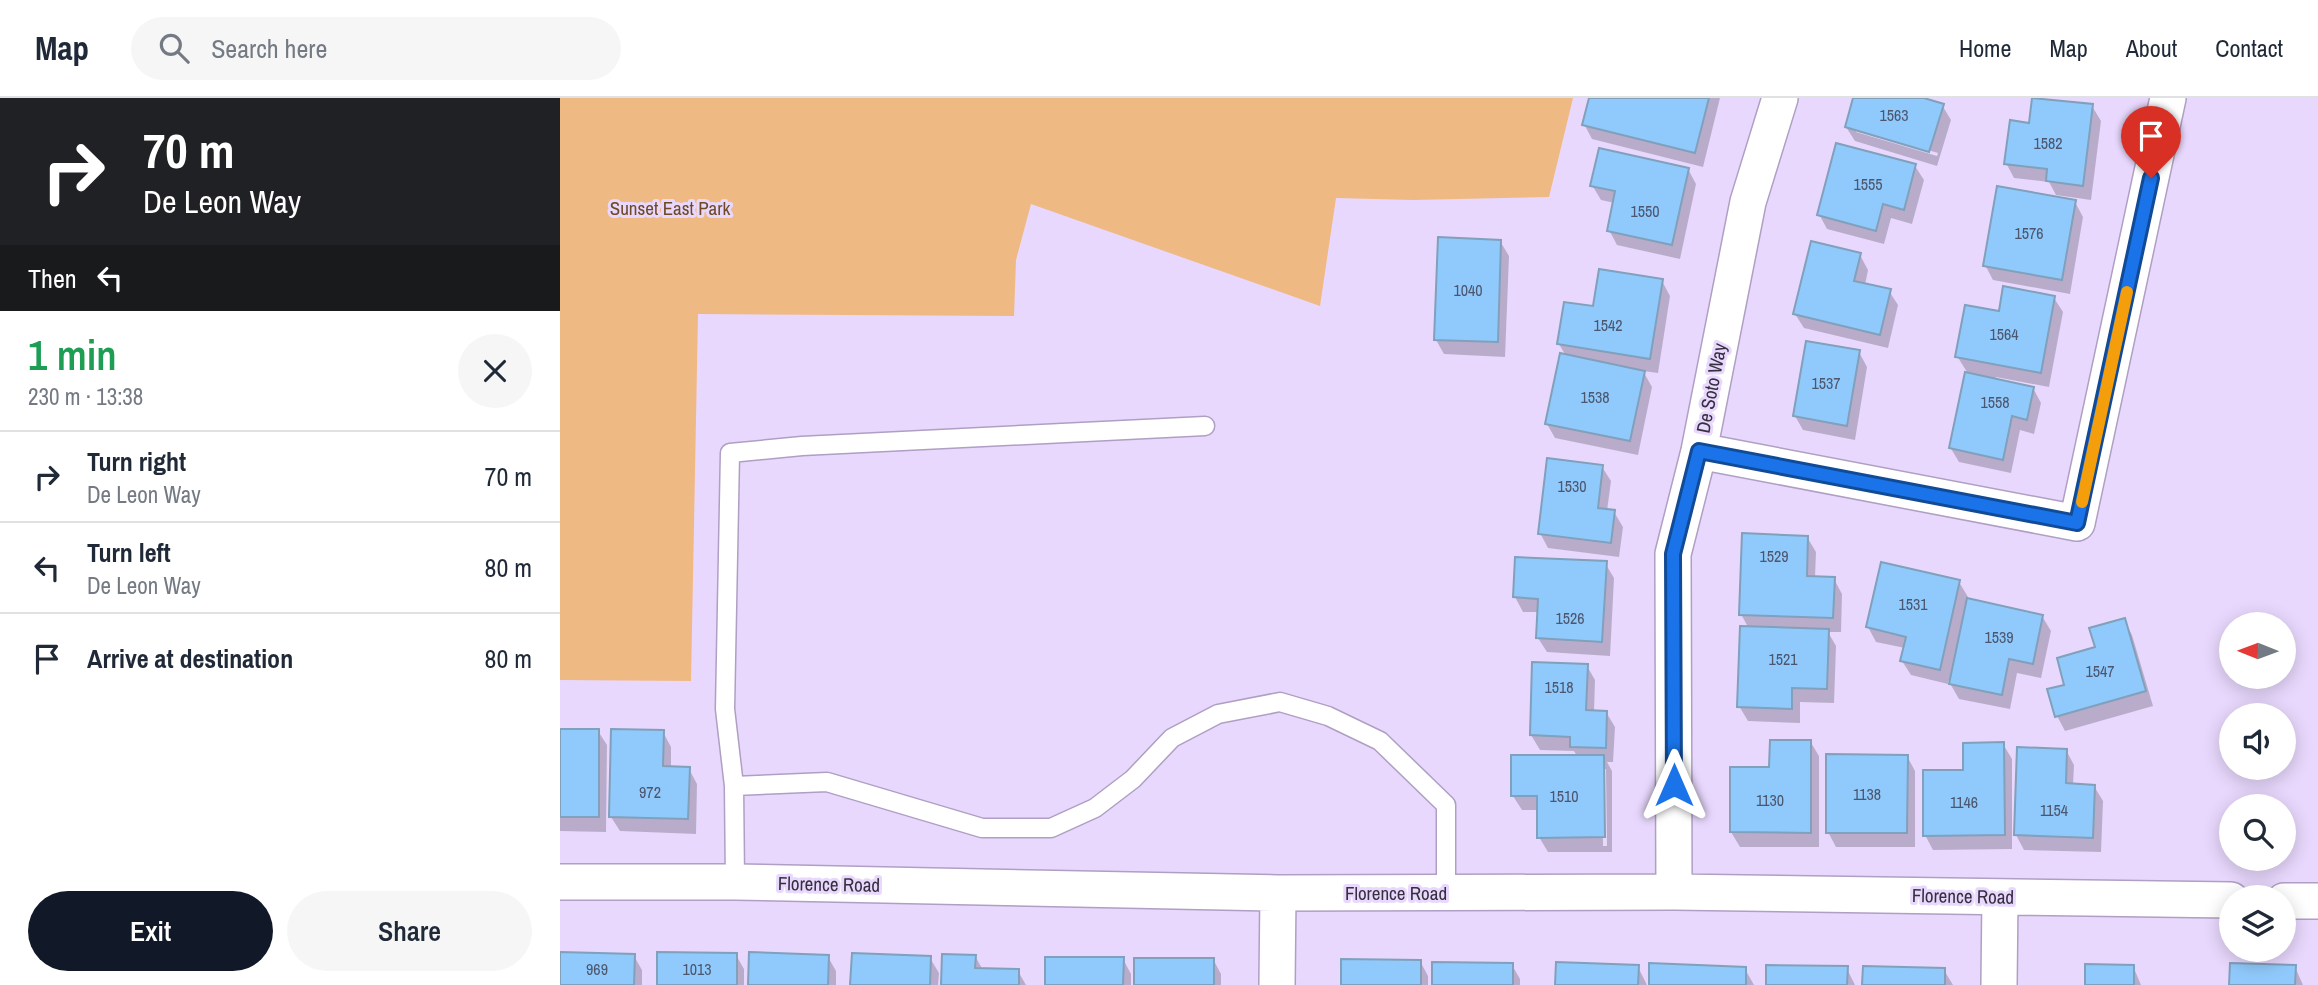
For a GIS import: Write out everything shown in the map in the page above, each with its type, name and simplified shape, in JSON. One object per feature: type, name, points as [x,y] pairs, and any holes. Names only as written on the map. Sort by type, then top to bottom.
[{"type":"street","name":"De Soto Way","points":[[1674,892],[1673,554],[1699,451],[1748,201],[1780,98]]},
{"type":"street","points":[[1699,451],[2077,523],[2168,98]]},
{"type":"street","name":"Florence Road","points":[[560,882],[734,882],[1278,893],[1674,892],[2219,900]]},
{"type":"street","points":[[1277,985],[1278,893]]},
{"type":"street","points":[[1999,985],[2000,897]]},
{"type":"street","points":[[2296,901],[2318,901]]},
{"type":"lane","points":[[734,882],[734,786],[725,709],[730,453],[802,446],[1205,426]]},
{"type":"lane","points":[[734,786],[827,782],[982,828],[1051,828],[1095,808],[1133,779],[1172,738],[1218,714],[1280,702],[1328,716],[1380,741],[1446,805],[1446,892]]},
{"type":"green space","name":"Sunset East Park","points":[[560,98],[1573,98],[1549,197],[1413,200],[1336,198],[1320,306],[1031,204],[1016,260],[1014,316],[698,314],[691,681],[560,680]]},
{"type":"building","points":[[1589,98],[1709,98],[1695,153],[1582,125]]},
{"type":"building","points":[[1853,98],[1924,98],[1944,104],[1929,152],[1845,127]]},
{"type":"building","points":[[2032,98],[2093,104],[2083,186],[2046,181],[2047,169],[2004,164],[2010,120],[2029,123]]},
{"type":"building","points":[[1836,143],[1916,164],[1904,210],[1883,204],[1876,231],[1817,215]]},
{"type":"building","points":[[1599,148],[1689,168],[1672,245],[1607,231],[1615,191],[1590,186]]},
{"type":"building","points":[[1997,186],[2076,200],[2062,280],[1983,266]]},
{"type":"building","points":[[1438,237],[1501,240],[1498,342],[1434,340]]},
{"type":"building","points":[[1811,241],[1861,253],[1854,281],[1891,289],[1880,335],[1793,314]]},
{"type":"building","points":[[1599,269],[1663,279],[1650,359],[1557,344],[1564,302],[1593,306]]},
{"type":"building","points":[[2003,286],[2055,296],[2041,373],[1955,357],[1965,305],[1999,311]]},
{"type":"building","points":[[1806,341],[1860,350],[1847,426],[1793,416]]},
{"type":"building","points":[[1560,353],[1645,371],[1630,441],[1545,424]]},
{"type":"building","points":[[1965,372],[2034,387],[2027,420],[2012,416],[2003,460],[1949,448]]},
{"type":"building","points":[[1547,458],[1603,465],[1598,508],[1615,510],[1611,543],[1538,534]]},
{"type":"building","points":[[1742,533],[1808,536],[1807,576],[1835,577],[1833,618],[1739,615]]},
{"type":"building","points":[[1515,557],[1607,561],[1602,642],[1536,638],[1538,599],[1513,597]]},
{"type":"building","points":[[1881,562],[1960,580],[1940,670],[1900,661],[1906,637],[1866,627]]},
{"type":"building","points":[[1967,598],[2043,615],[2033,664],[2009,659],[2002,695],[1949,684]]},
{"type":"building","points":[[2125,618],[2146,691],[2055,717],[2047,689],[2064,685],[2057,658],[2095,647],[2089,628]]},
{"type":"building","points":[[1740,626],[1829,629],[1827,689],[1792,688],[1792,709],[1737,707]]},
{"type":"building","points":[[1532,662],[1588,664],[1586,710],[1607,711],[1606,748],[1570,747],[1570,737],[1530,735]]},
{"type":"building","points":[[560,729],[599,729],[599,817],[560,817]]},
{"type":"building","points":[[611,729],[664,730],[663,766],[690,767],[688,819],[609,817]]},
{"type":"building","points":[[1770,740],[1811,740],[1811,833],[1730,832],[1730,767],[1769,767]]},
{"type":"building","points":[[2004,742],[2005,835],[1923,836],[1923,770],[1963,770],[1963,743]]},
{"type":"building","points":[[2017,747],[2067,749],[2066,783],[2095,785],[2093,838],[2014,835]]},
{"type":"building","points":[[1826,754],[1908,755],[1907,833],[1826,833]]},
{"type":"building","points":[[1511,755],[1604,755],[1605,837],[1537,838],[1537,796],[1511,796]]},
{"type":"building","points":[[560,952],[635,954],[634,985],[560,985]]},
{"type":"building","points":[[657,952],[737,953],[737,985],[657,985]]},
{"type":"building","points":[[749,952],[829,955],[828,985],[748,985]]},
{"type":"building","points":[[852,953],[931,956],[930,985],[850,985]]},
{"type":"building","points":[[942,954],[976,955],[975,968],[1019,969],[1019,985],[941,985]]},
{"type":"building","points":[[1045,957],[1124,957],[1123,985],[1045,985]]},
{"type":"building","points":[[1134,958],[1214,958],[1214,985],[1134,985]]},
{"type":"building","points":[[1341,959],[1421,960],[1421,985],[1341,985]]},
{"type":"building","points":[[1432,962],[1513,963],[1513,985],[1432,985]]},
{"type":"building","points":[[1556,962],[1639,965],[1638,985],[1555,985]]},
{"type":"building","points":[[1649,963],[1746,967],[1746,985],[1649,985]]},
{"type":"building","points":[[2230,963],[2296,965],[2295,985],[2229,985]]},
{"type":"building","points":[[2085,964],[2134,965],[2134,985],[2085,985]]},
{"type":"building","points":[[1766,965],[1848,966],[1847,985],[1766,985]]},
{"type":"building","points":[[1863,966],[1945,968],[1945,985],[1862,985]]},
{"type":"slow traffic","points":[[2082,502],[2127,292]]},
{"type":"route","points":[[1674,785],[1673,554],[1699,451],[2077,523],[2151,178]]}]
